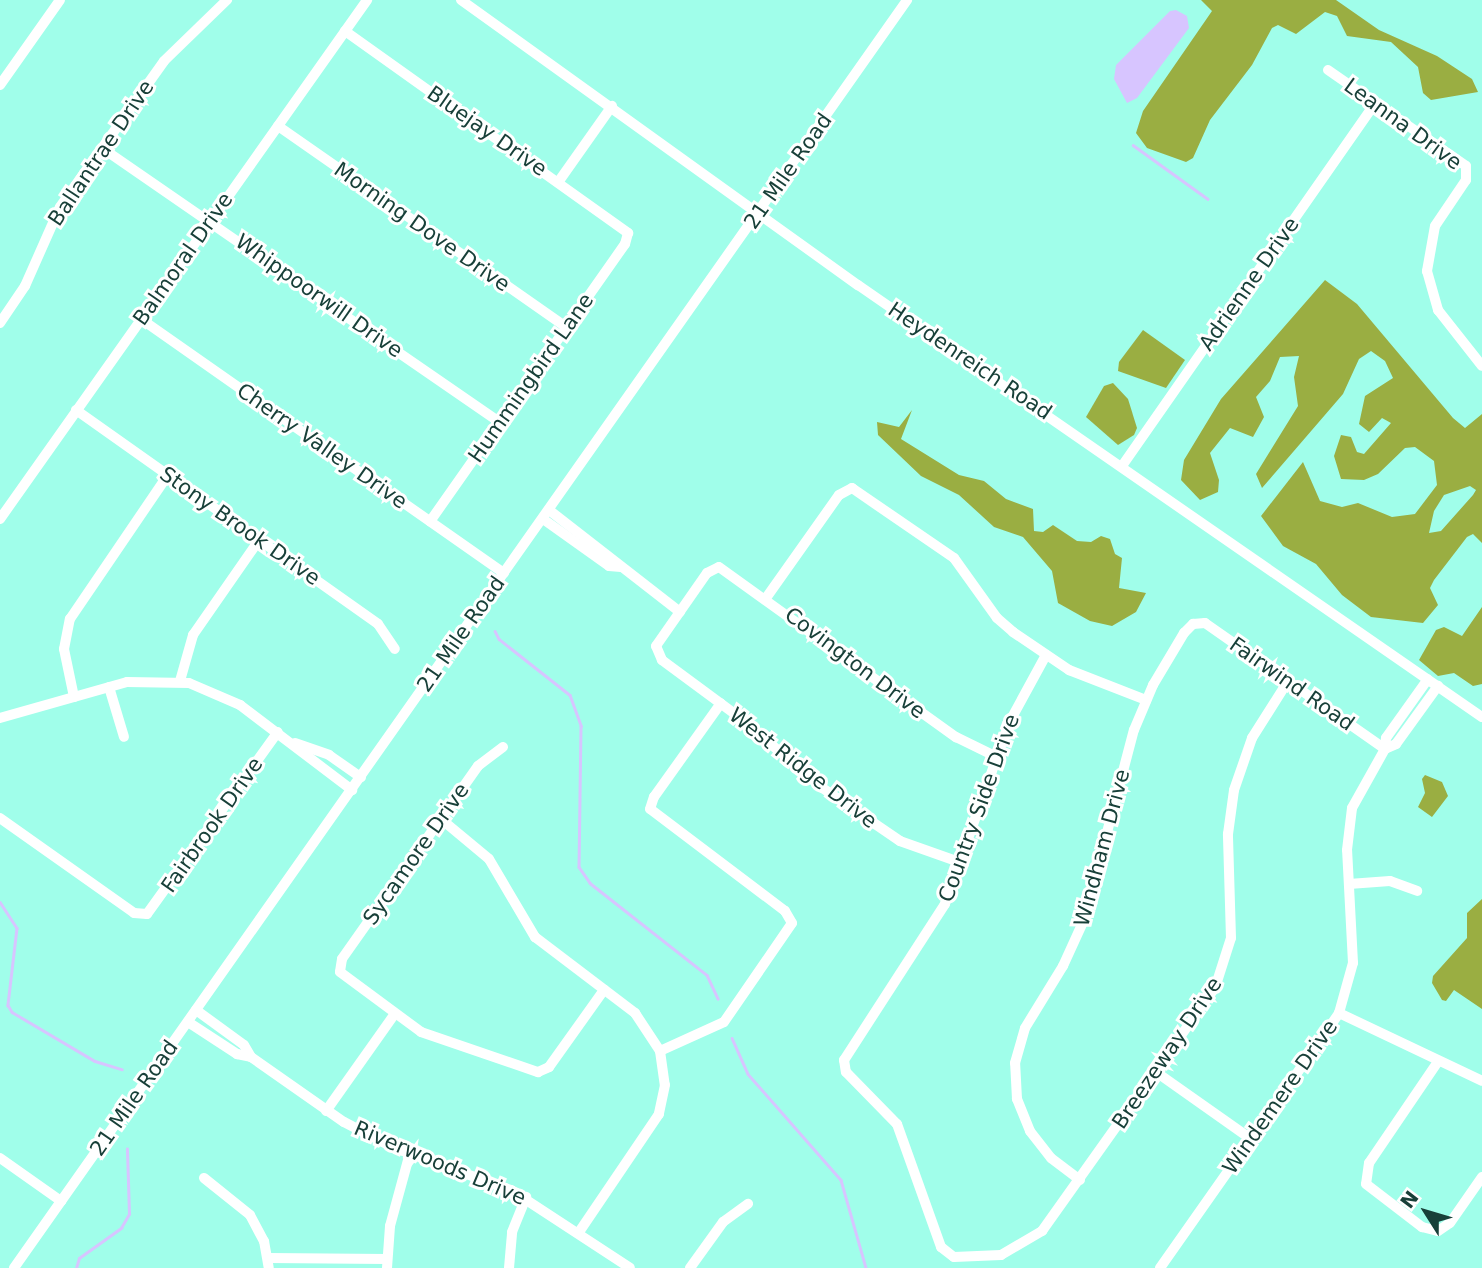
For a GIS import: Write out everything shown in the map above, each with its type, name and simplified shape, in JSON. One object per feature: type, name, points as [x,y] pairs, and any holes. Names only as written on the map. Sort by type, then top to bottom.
[{"type":"street","points":[[0,85],[60,0]]},
{"type":"street","name":"Ballantrae Drive","points":[[0,323],[25,286],[54,216],[102,148],[164,61],[228,0]]},
{"type":"street","name":"Balmoral Drive","points":[[0,519],[367,0]]},
{"type":"street","name":"Heydenreich Road","points":[[461,0],[760,211],[859,285],[1482,718]]},
{"type":"street","name":"21 Mile Road","points":[[13,1268],[550,510],[907,0]]},
{"type":"street","name":"Bluejay Drive","points":[[345,31],[559,181],[628,233]]},
{"type":"street","name":"Leanna Drive","points":[[1328,69],[1468,171],[1435,226],[1427,271],[1438,310],[1482,366]]},
{"type":"street","name":"Adrienne Drive","points":[[1122,466],[1376,102]]},
{"type":"street","points":[[559,181],[612,106]]},
{"type":"street","name":"Morning Dove Drive","points":[[278,126],[566,327]]},
{"type":"street","name":"Whippoorwill Drive","points":[[102,148],[211,220],[499,422]]},
{"type":"street","name":"Hummingbird Lane","points":[[430,521],[625,244],[628,233]]},
{"type":"street","name":"Cherry Valley Drive","points":[[141,319],[504,573]]},
{"type":"street","name":"Stony Brook Drive","points":[[76,410],[378,624],[395,649]]},
{"type":"street","points":[[74,697],[64,649],[70,620],[168,475]]},
{"type":"street","points":[[766,598],[848,488],[954,558],[997,618],[1046,655],[1079,675],[1146,700]]},
{"type":"street","points":[[550,510],[615,557],[621,567],[680,612]]},
{"type":"street","points":[[543,519],[609,566],[621,567]]},
{"type":"street","points":[[180,681],[193,635],[259,540]]},
{"type":"street","name":"Covington Drive","points":[[680,612],[716,567],[766,598],[956,737],[997,757]]},
{"type":"street","name":"West Ridge Drive","points":[[680,612],[656,652],[809,778],[883,831],[962,863]]},
{"type":"street","name":"Fairwind Road","points":[[1198,622],[1385,749]]},
{"type":"street","name":"Windham Drive","points":[[1080,1180],[1051,1158],[1030,1131],[1017,1099],[1015,1063],[1025,1028],[1063,966],[1084,920],[1129,746],[1146,700],[1184,633],[1198,622]]},
{"type":"street","name":"Country Side Drive","points":[[947,1255],[897,1124],[843,1065],[875,1008],[937,917],[962,863],[997,757],[1020,698],[1046,655]]},
{"type":"street","name":"Windemere Drive","points":[[1160,1268],[1339,1013],[1353,963],[1349,884],[1352,808],[1385,749],[1387,738],[1428,679]]},
{"type":"street","points":[[0,718],[139,680],[180,681],[219,694],[295,743],[352,790]]},
{"type":"street","name":"Breezeway Drive","points":[[947,1255],[992,1256],[1027,1243],[1049,1223],[1156,1072],[1224,968],[1232,927],[1228,848],[1234,790],[1252,738],[1288,681]]},
{"type":"street","name":"Windemere Drive","points":[[1385,749],[1396,744],[1438,686]]},
{"type":"street","points":[[109,687],[124,737]]},
{"type":"street","points":[[660,1051],[724,1022],[789,932],[792,920],[650,809],[654,797],[721,703]]},
{"type":"street","name":"Fairbrook Drive","points":[[0,818],[144,915],[153,909],[278,732]]},
{"type":"street","points":[[295,743],[329,755],[361,777]]},
{"type":"street","name":"Sycamore Drive","points":[[394,1015],[346,979],[339,968],[478,766],[503,747]]},
{"type":"street","points":[[441,819],[489,859],[535,937],[642,1020],[660,1051],[665,1085],[659,1114],[579,1232]]},
{"type":"street","points":[[1349,884],[1390,881],[1417,891]]},
{"type":"street","points":[[327,1111],[394,1015],[446,1042],[542,1071],[604,990]]},
{"type":"street","name":"Riverwoods Drive","points":[[197,1010],[237,1040],[251,1057],[369,1137],[526,1197],[630,1268]]},
{"type":"street","points":[[1339,1013],[1437,1063],[1482,1081]]},
{"type":"street","name":"Riverwoods Drive","points":[[188,1022],[237,1054],[251,1057]]},
{"type":"street","points":[[1437,1063],[1369,1163],[1364,1179],[1372,1192],[1412,1220],[1438,1231],[1450,1223],[1482,1177]]},
{"type":"street","points":[[1156,1072],[1251,1139]]},
{"type":"street","points":[[204,1178],[250,1214],[268,1263],[387,1263],[390,1226],[410,1153]]},
{"type":"street","points":[[0,1158],[61,1201]]},
{"type":"street","points":[[509,1268],[512,1232],[526,1197]]},
{"type":"street","points":[[690,1268],[730,1215],[748,1204]]},
{"type":"green space","points":[[1201,0],[1336,0],[1379,30],[1437,56],[1472,79],[1478,92],[1431,100],[1423,93],[1418,67],[1391,42],[1347,36],[1337,16],[1325,12],[1296,34],[1278,25],[1272,28],[1252,65],[1210,120],[1193,158],[1186,162],[1147,148],[1136,133],[1143,111],[1212,11]]},
{"type":"green space","points":[[1325,280],[1357,304],[1453,418],[1465,428],[1482,414],[1482,543],[1473,534],[1467,537],[1434,580],[1430,588],[1438,605],[1423,623],[1371,617],[1342,595],[1316,564],[1283,546],[1261,516],[1303,462],[1320,501],[1342,507],[1358,503],[1392,517],[1415,514],[1437,485],[1434,461],[1415,447],[1405,448],[1378,474],[1364,480],[1341,479],[1334,456],[1341,435],[1351,437],[1357,452],[1364,454],[1391,423],[1382,418],[1369,432],[1359,424],[1365,396],[1393,378],[1385,361],[1371,351],[1359,359],[1343,394],[1262,488],[1256,474],[1298,406],[1294,377],[1299,356],[1280,357],[1270,381],[1256,397],[1264,417],[1253,437],[1230,428],[1210,453],[1219,480],[1218,492],[1200,500],[1181,480],[1184,460],[1221,399]],"holes":[[[1470,486],[1476,490],[1441,531],[1429,533],[1434,511],[1444,495]]]},
{"type":"green space","points":[[1143,330],[1185,360],[1166,388],[1118,371],[1119,362]]},
{"type":"green space","points":[[1113,383],[1128,399],[1137,428],[1134,435],[1118,445],[1086,417],[1104,386]]},
{"type":"green space","points":[[912,410],[901,439],[959,475],[984,481],[1006,499],[1033,509],[1034,531],[1043,532],[1053,525],[1077,541],[1091,542],[1101,536],[1110,539],[1115,554],[1122,558],[1119,588],[1146,593],[1136,612],[1112,626],[1090,621],[1058,603],[1052,571],[1023,537],[994,527],[959,495],[921,476],[878,435],[877,422],[899,427]]},
{"type":"green space","points":[[1482,607],[1482,684],[1473,686],[1454,673],[1438,676],[1419,660],[1436,630],[1444,627],[1462,636]]},
{"type":"green space","points":[[1425,775],[1442,782],[1448,796],[1432,817],[1418,807],[1425,793],[1422,779]]},
{"type":"green space","points":[[1482,899],[1482,1009],[1454,990],[1446,1001],[1442,1000],[1432,983],[1433,976],[1467,938],[1467,913]]},
{"type":"shaded area","points":[[1176,10],[1187,16],[1189,28],[1137,98],[1127,103],[1114,79],[1116,65],[1170,11]]},
{"type":"waterway","points":[[1133,145],[1208,199]]},
{"type":"waterway","points":[[495,631],[499,639],[570,695],[581,726],[579,867],[590,883],[707,975],[718,999]]},
{"type":"waterway","points":[[0,902],[17,928],[8,1005],[12,1012],[95,1061],[122,1069]]},
{"type":"waterway","points":[[732,1038],[748,1074],[841,1180],[866,1268]]},
{"type":"waterway","points":[[76,1268],[79,1258],[121,1228],[129,1214],[127,1149]]}]
